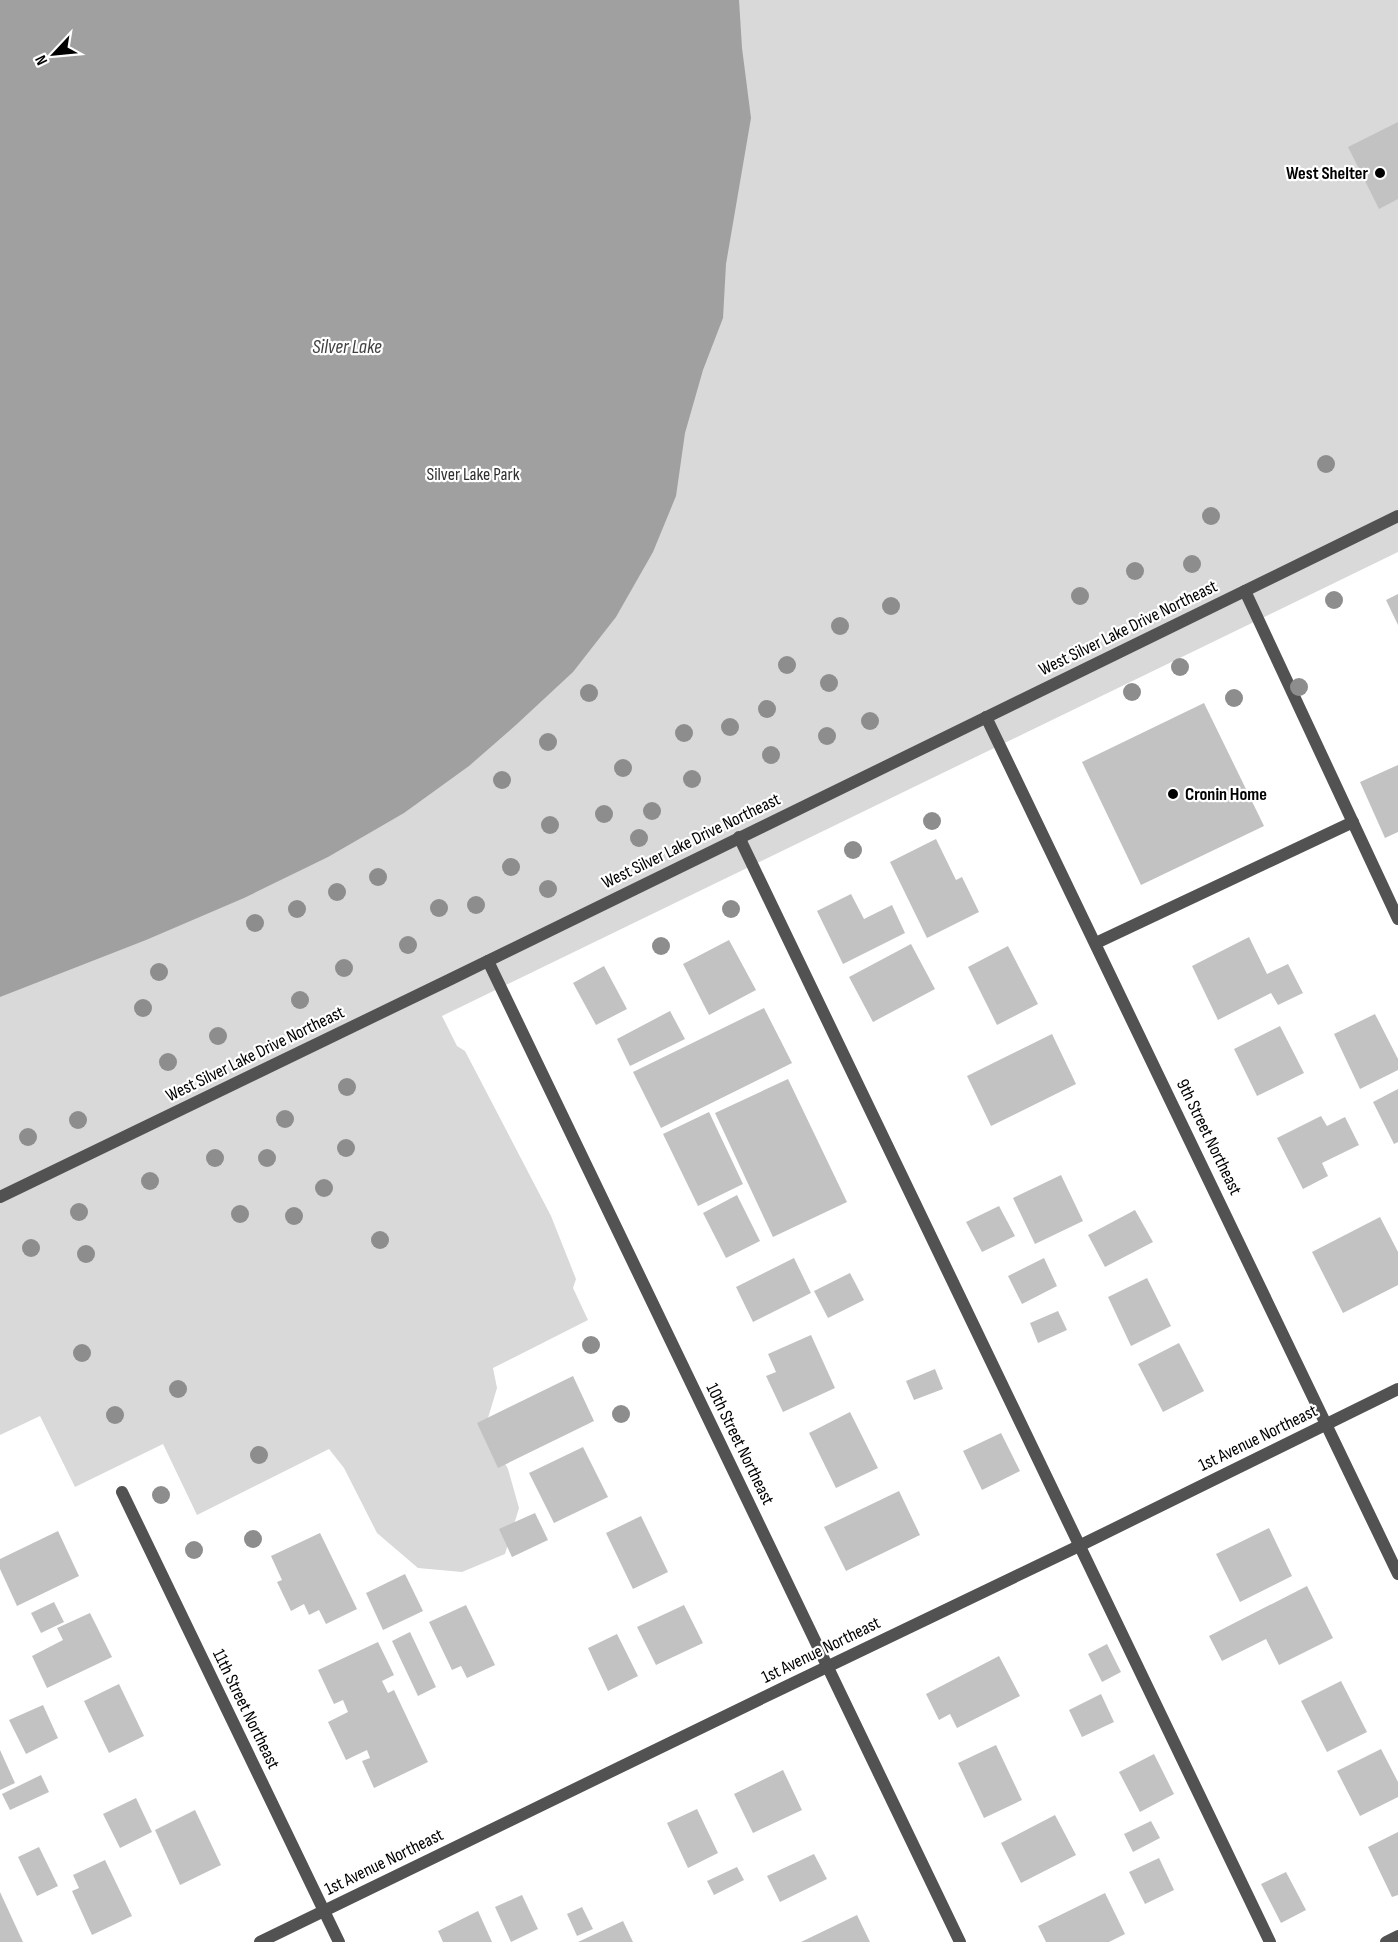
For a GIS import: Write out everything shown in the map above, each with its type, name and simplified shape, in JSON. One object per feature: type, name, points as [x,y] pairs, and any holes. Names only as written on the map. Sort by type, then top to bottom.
[{"type":"street","name":"West Silver Lake Drive Northeast","points":[[0,1197],[1398,516]]},
{"type":"street","points":[[1245,591],[1398,919]]},
{"type":"street","name":"9th Street Northeast","points":[[986,717],[1398,1574]]},
{"type":"street","points":[[1096,943],[1353,822]]},
{"type":"street","points":[[739,837],[1270,1942]]},
{"type":"street","name":"10th Street Northeast","points":[[488,961],[960,1942]]},
{"type":"street","name":"1st Avenue Northeast","points":[[260,1942],[1398,1389]]},
{"type":"street","name":"11th Street Northeast","points":[[122,1492],[339,1942]]},
{"type":"street","points":[[1386,1942],[1398,1936]]},
{"type":"green space","name":"Silver Lake Park","points":[[0,0],[1398,0],[1398,552],[442,1016],[457,1046],[465,1051],[551,1216],[576,1279],[573,1288],[588,1320],[493,1368],[497,1388],[485,1428],[508,1469],[519,1508],[505,1554],[462,1572],[418,1568],[377,1533],[344,1468],[329,1449],[197,1515],[163,1444],[75,1487],[40,1416],[0,1435]]},
{"type":"water","name":"Silver Lake","points":[[0,0],[739,0],[742,48],[751,118],[726,264],[723,318],[703,370],[685,433],[676,496],[653,552],[616,617],[573,672],[469,766],[404,813],[328,857],[244,898],[146,940],[0,997]]},
{"type":"building","name":"West Shelter","points":[[1398,122],[1398,199],[1379,209],[1348,147]]},
{"type":"building","points":[[1398,594],[1398,625],[1386,600]]},
{"type":"building","name":"Cronin Home","points":[[1204,703],[1264,826],[1141,885],[1082,762]]},
{"type":"building","points":[[1398,765],[1398,832],[1385,838],[1360,782]]},
{"type":"building","points":[[936,839],[956,880],[962,877],[979,912],[927,938],[890,862]]},
{"type":"building","points":[[851,894],[864,919],[892,905],[905,933],[843,964],[817,911]]},
{"type":"building","points":[[1249,937],[1267,974],[1288,964],[1303,993],[1278,1005],[1271,993],[1218,1020],[1192,966]]},
{"type":"building","points":[[729,940],[756,990],[709,1015],[683,964]]},
{"type":"building","points":[[911,944],[935,989],[873,1022],[849,977]]},
{"type":"building","points":[[1008,946],[1038,1004],[997,1025],[968,967]]},
{"type":"building","points":[[604,966],[627,1009],[596,1025],[573,983]]},
{"type":"building","points":[[764,1008],[792,1063],[661,1128],[633,1072]]},
{"type":"building","points":[[670,1011],[685,1039],[630,1066],[617,1039]]},
{"type":"building","points":[[1375,1014],[1398,1059],[1398,1070],[1360,1089],[1334,1034]]},
{"type":"building","points":[[1280,1026],[1304,1073],[1257,1096],[1234,1049]]},
{"type":"building","points":[[1052,1034],[1076,1084],[991,1126],[967,1076]]},
{"type":"building","points":[[788,1079],[847,1202],[773,1237],[715,1113]]},
{"type":"building","points":[[1398,1089],[1398,1142],[1394,1144],[1373,1102]]},
{"type":"building","points":[[709,1112],[743,1184],[698,1206],[663,1134]]},
{"type":"building","points":[[1321,1116],[1327,1126],[1345,1117],[1359,1145],[1322,1163],[1328,1176],[1303,1189],[1277,1138]]},
{"type":"building","points":[[1061,1175],[1083,1221],[1035,1244],[1013,1198]]},
{"type":"building","points":[[737,1195],[760,1241],[726,1258],[703,1213]]},
{"type":"building","points":[[999,1206],[1015,1236],[982,1252],[966,1222]]},
{"type":"building","points":[[1135,1210],[1153,1242],[1105,1267],[1088,1235]]},
{"type":"building","points":[[1380,1217],[1398,1252],[1398,1285],[1343,1313],[1312,1252]]},
{"type":"building","points":[[794,1258],[811,1293],[753,1322],[736,1287]]},
{"type":"building","points":[[1044,1258],[1057,1286],[1022,1304],[1008,1276]]},
{"type":"building","points":[[850,1273],[864,1300],[828,1318],[814,1291]]},
{"type":"building","points":[[1147,1278],[1171,1326],[1131,1346],[1108,1297]]},
{"type":"building","points":[[1058,1311],[1067,1330],[1038,1343],[1030,1323]]},
{"type":"building","points":[[811,1335],[835,1388],[783,1412],[766,1376],[776,1372],[768,1354]]},
{"type":"building","points":[[1179,1343],[1204,1391],[1163,1412],[1138,1364]]},
{"type":"building","points":[[935,1369],[943,1389],[914,1400],[906,1381]]},
{"type":"building","points":[[573,1376],[594,1421],[498,1468],[477,1423]]},
{"type":"building","points":[[850,1412],[878,1468],[836,1488],[809,1433]]},
{"type":"building","points":[[1001,1433],[1020,1471],[982,1490],[963,1451]]},
{"type":"building","points":[[583,1447],[608,1497],[554,1523],[529,1473]]},
{"type":"building","points":[[899,1491],[920,1535],[846,1571],[824,1527]]},
{"type":"building","points":[[535,1513],[548,1540],[512,1557],[499,1529]]},
{"type":"building","points":[[641,1516],[668,1572],[633,1589],[606,1533]]},
{"type":"building","points":[[1269,1528],[1292,1576],[1240,1602],[1216,1554]]},
{"type":"building","points":[[58,1531],[79,1576],[17,1606],[0,1569],[0,1559]]},
{"type":"building","points":[[320,1533],[357,1609],[326,1624],[319,1610],[309,1615],[304,1604],[291,1611],[277,1582],[282,1580],[271,1556]]},
{"type":"building","points":[[405,1574],[423,1611],[383,1630],[366,1593]]},
{"type":"building","points":[[1307,1586],[1333,1638],[1279,1665],[1266,1639],[1222,1661],[1209,1636]]},
{"type":"building","points":[[54,1602],[64,1622],[41,1633],[31,1613]]},
{"type":"building","points":[[466,1605],[495,1665],[467,1678],[461,1666],[452,1670],[429,1622]]},
{"type":"building","points":[[684,1605],[703,1643],[656,1665],[637,1627]]},
{"type":"building","points":[[90,1613],[112,1657],[47,1688],[32,1656],[63,1640],[57,1628]]},
{"type":"building","points":[[410,1632],[436,1687],[418,1696],[392,1641]]},
{"type":"building","points":[[617,1634],[638,1676],[608,1691],[588,1648]]},
{"type":"building","points":[[378,1642],[394,1675],[382,1681],[388,1693],[394,1690],[428,1762],[374,1788],[362,1761],[370,1758],[367,1750],[346,1760],[328,1722],[348,1712],[343,1700],[334,1704],[318,1670]]},
{"type":"building","points":[[1107,1644],[1121,1672],[1102,1682],[1088,1654]]},
{"type":"building","points":[[999,1656],[1020,1696],[957,1728],[950,1714],[939,1720],[926,1694]]},
{"type":"building","points":[[1341,1681],[1367,1732],[1327,1752],[1301,1701]]},
{"type":"building","points":[[119,1684],[144,1736],[109,1753],[84,1701]]},
{"type":"building","points":[[1101,1694],[1114,1722],[1082,1737],[1069,1710]]},
{"type":"building","points":[[43,1705],[58,1738],[26,1754],[9,1720]]},
{"type":"building","points":[[996,1745],[1022,1800],[984,1818],[958,1763]]},
{"type":"building","points":[[1381,1749],[1398,1782],[1398,1797],[1360,1816],[1337,1771]]},
{"type":"building","points":[[0,1750],[15,1783],[0,1790]]},
{"type":"building","points":[[1154,1754],[1174,1794],[1140,1812],[1119,1772]]},
{"type":"building","points":[[783,1770],[802,1810],[753,1833],[734,1794]]},
{"type":"building","points":[[41,1775],[49,1792],[10,1810],[2,1794]]},
{"type":"building","points":[[136,1798],[152,1832],[120,1848],[103,1814]]},
{"type":"building","points":[[697,1809],[718,1853],[688,1868],[667,1823]]},
{"type":"building","points":[[195,1810],[221,1865],[180,1885],[155,1830]]},
{"type":"building","points":[[1055,1815],[1076,1855],[1021,1883],[1001,1843]]},
{"type":"building","points":[[1151,1821],[1160,1838],[1133,1852],[1124,1834]]},
{"type":"building","points":[[1398,1832],[1398,1895],[1392,1897],[1368,1847]]},
{"type":"building","points":[[39,1847],[58,1886],[37,1896],[18,1857]]},
{"type":"building","points":[[814,1854],[827,1879],[780,1902],[767,1876]]},
{"type":"building","points":[[1159,1858],[1174,1890],[1145,1904],[1129,1872]]},
{"type":"building","points":[[105,1860],[132,1916],[92,1935],[72,1891],[79,1888],[73,1875]]},
{"type":"building","points":[[737,1867],[744,1880],[714,1895],[707,1881]]},
{"type":"building","points":[[1286,1872],[1306,1910],[1281,1923],[1261,1884]]},
{"type":"building","points":[[0,1892],[23,1942],[0,1942]]},
{"type":"building","points":[[1105,1893],[1125,1934],[1109,1942],[1046,1942],[1038,1926]]},
{"type":"building","points":[[522,1895],[538,1929],[511,1942],[495,1907]]},
{"type":"building","points":[[582,1907],[593,1929],[577,1936],[567,1914]]},
{"type":"building","points":[[478,1911],[492,1942],[443,1942],[438,1931]]},
{"type":"building","points":[[857,1915],[870,1942],[801,1942]]},
{"type":"building","points":[[623,1921],[633,1942],[578,1942]]},
{"type":"place","name":"West Shelter","points":[[1380,173]]},
{"type":"place","name":"Cronin Home","points":[[1173,794]]}]
